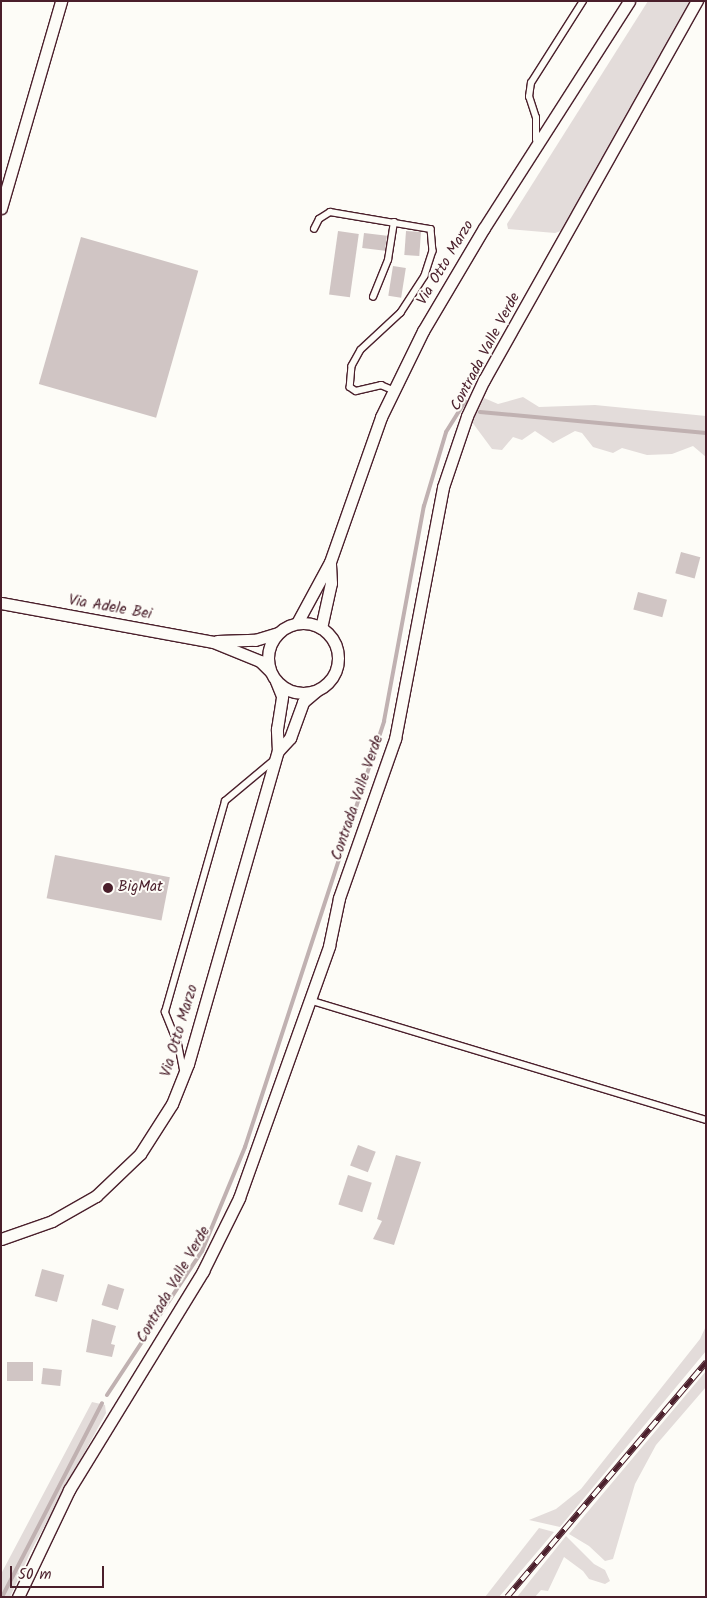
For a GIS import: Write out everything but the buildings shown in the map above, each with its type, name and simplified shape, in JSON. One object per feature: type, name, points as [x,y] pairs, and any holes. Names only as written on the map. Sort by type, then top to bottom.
[{"type":"street","points":[[1,208],[61,1]]},
{"type":"street","name":"Via Otto Marzo","points":[[297,623],[330,562],[370,445],[393,390],[439,302],[629,1]]},
{"type":"street","name":"Contrada Valle Verde","points":[[18,1597],[69,1490],[214,1252],[239,1198],[329,946],[339,898],[395,739],[443,487],[467,416],[476,396],[697,1]]},
{"type":"street","name":"Via Otto Marzo","points":[[321,628],[331,583],[330,562]]},
{"type":"street","name":"Via Adele Bei","points":[[1,603],[213,642]]},
{"type":"street","points":[[297,623],[321,628],[331,637],[338,656],[333,676],[316,690],[295,692],[273,676],[260,661],[213,642],[255,640],[278,633],[297,623]]},
{"type":"street","points":[[273,676],[269,650],[278,633]]},
{"type":"street","name":"Via Otto Marzo","points":[[1,1239],[52,1221],[108,1186],[149,1142],[172,1104],[184,1075],[277,754],[277,728],[282,696],[273,676]]},
{"type":"street","name":"Via Otto Marzo","points":[[277,754],[290,738],[303,702],[316,690]]},
{"type":"lane","points":[[536,147],[536,118],[529,97],[531,82],[583,1]]},
{"type":"lane","points":[[314,228],[319,220],[330,212],[431,229],[434,240],[431,263],[401,313],[356,356],[349,376],[350,387],[356,391],[380,385],[393,390]]},
{"type":"lane","points":[[373,297],[388,260],[394,222]]},
{"type":"lane","points":[[184,1075],[178,1045],[165,1012],[225,801],[277,754]]},
{"type":"lane","points":[[309,1000],[706,1120]]},
{"type":"shaded area","points":[[648,1],[690,1],[567,229],[555,233],[508,229],[507,224]]},
{"type":"shaded area","points":[[523,397],[539,407],[595,405],[706,416],[706,457],[693,446],[672,454],[647,455],[622,448],[613,453],[593,447],[582,433],[575,431],[553,443],[535,431],[522,440],[513,437],[502,450],[492,449],[472,422],[484,398],[498,404]]},
{"type":"shaded area","points":[[706,1326],[706,1351],[560,1527],[529,1520],[556,1509],[581,1489],[700,1339]]},
{"type":"shaded area","points":[[706,1371],[706,1387],[656,1445],[635,1484],[613,1559],[605,1561],[589,1546],[569,1534]]},
{"type":"shaded area","points":[[92,1402],[105,1405],[106,1413],[31,1551],[10,1597],[1,1597],[1,1574]]},
{"type":"shaded area","points":[[539,1528],[554,1532],[499,1597],[485,1597]]},
{"type":"shaded area","points":[[566,1536],[594,1564],[605,1570],[610,1581],[605,1584],[589,1579],[583,1571],[564,1557],[548,1591],[541,1590],[535,1597],[517,1597]]},
{"type":"waterway","points":[[107,1395],[202,1251],[245,1147],[384,721],[424,506],[446,432],[465,401]]},
{"type":"waterway","points":[[480,412],[706,433]]},
{"type":"waterway","points":[[2,1597],[102,1403]]},
{"type":"railway","points":[[507,1597],[706,1362]]},
{"type":"place","name":"BigMat","points":[[108,888]]}]
